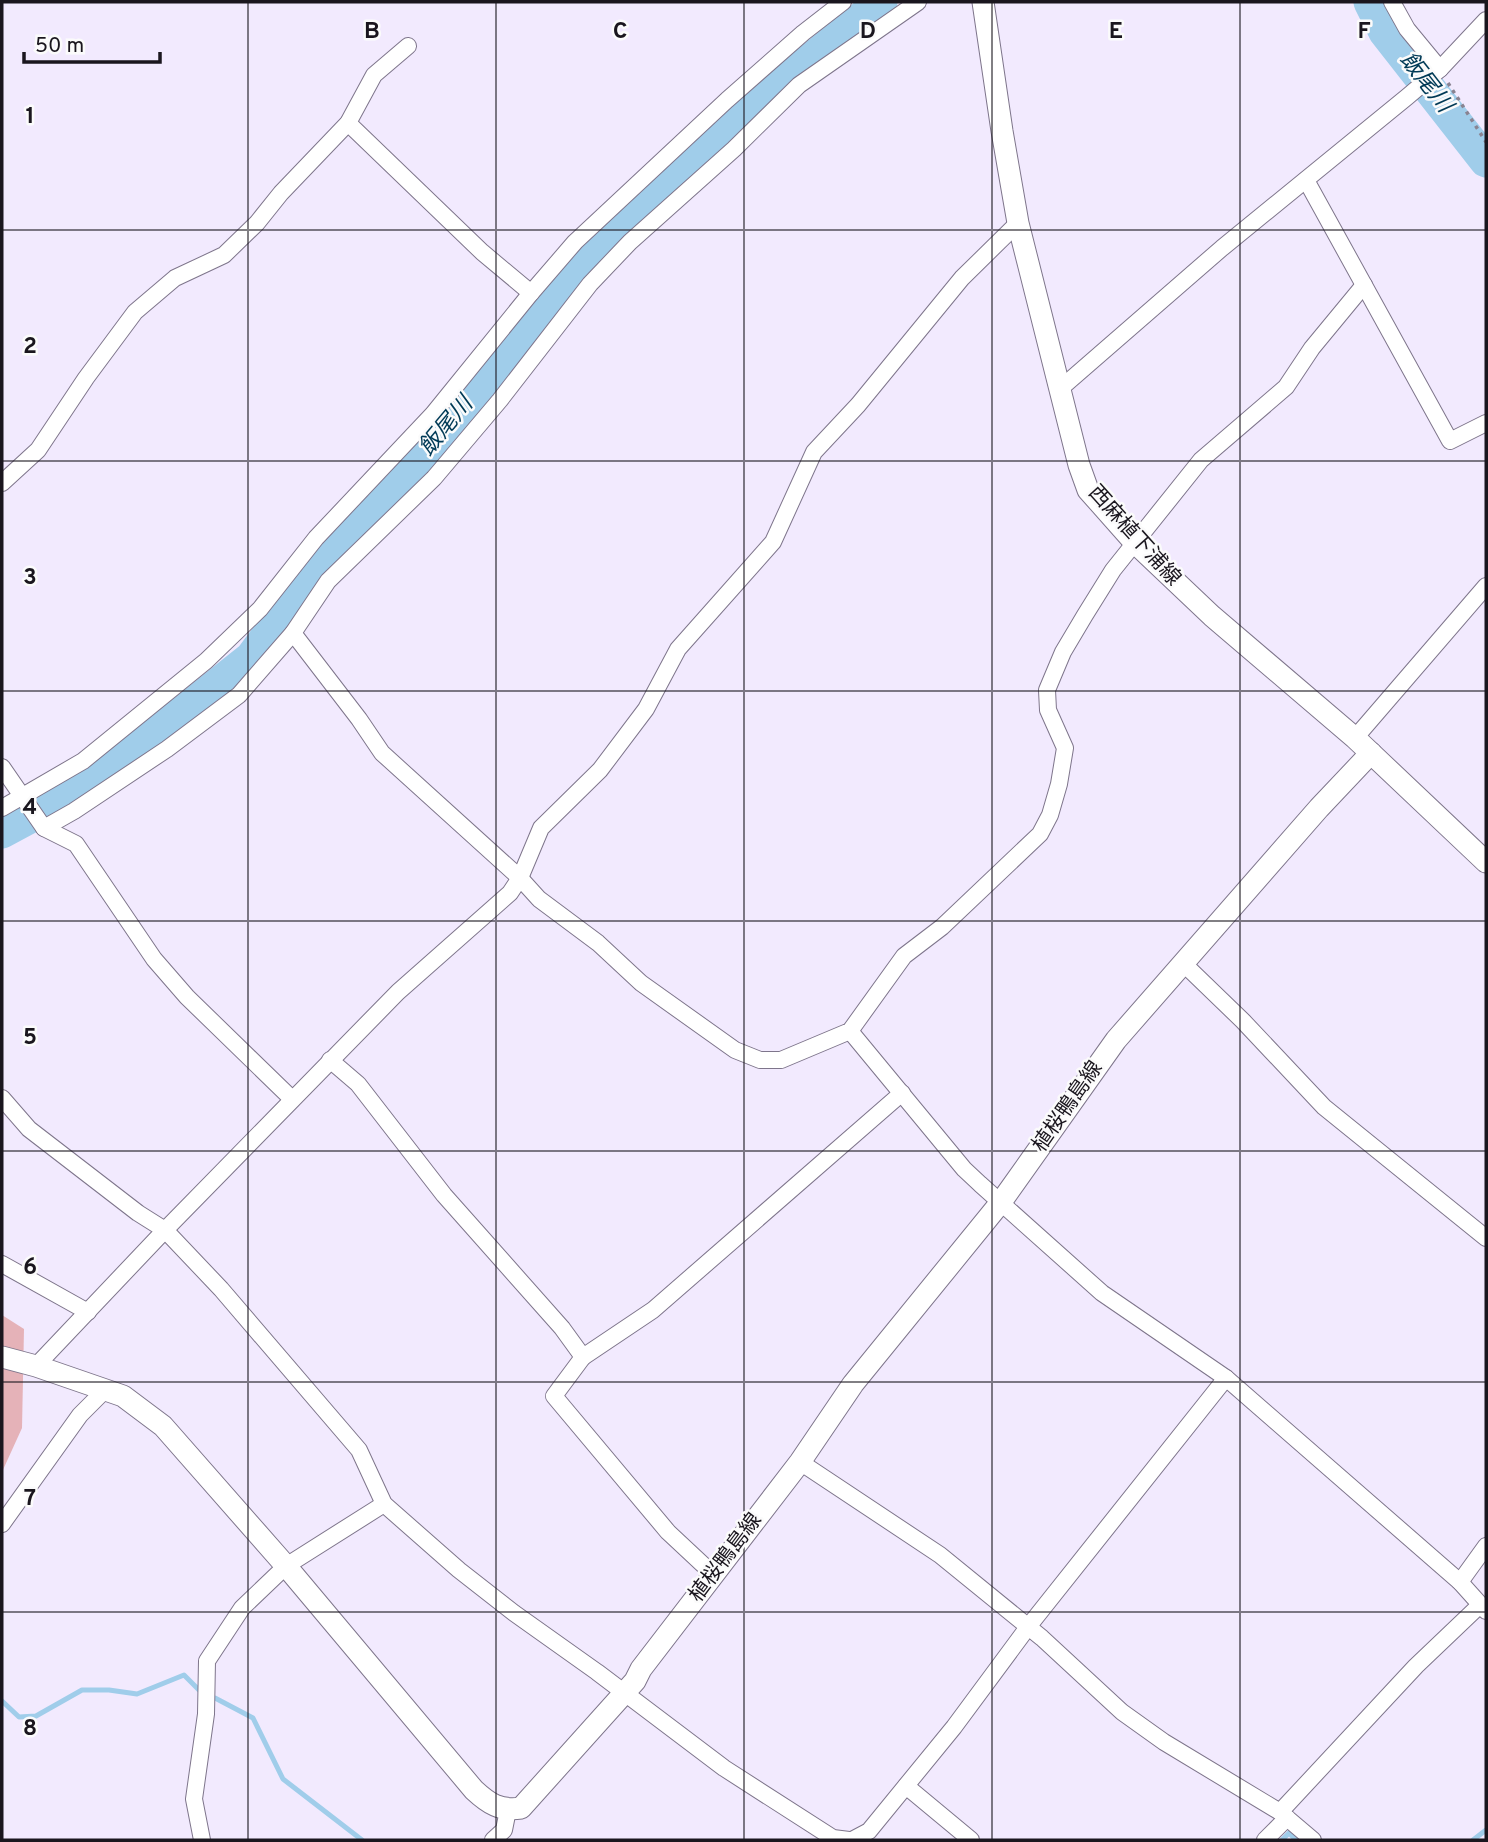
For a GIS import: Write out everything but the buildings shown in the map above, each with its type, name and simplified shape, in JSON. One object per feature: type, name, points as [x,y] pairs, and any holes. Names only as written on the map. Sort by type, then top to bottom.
[{"type":"main road","name":"西麻植下浦線","points":[[983,2],[1018,223],[1079,465],[1088,490],[1135,543],[1212,616],[1355,738],[1486,862]]},
{"type":"main road","name":"植桜鴨島線","points":[[508,1810],[521,1808],[528,1801],[624,1693],[800,1462],[853,1384],[1001,1202],[1116,1040],[1142,1008],[1371,753]]},
{"type":"main road","points":[[2,1357],[123,1396],[163,1426],[286,1566],[474,1790],[496,1807],[508,1810]]},
{"type":"street","points":[[2,808],[83,761],[206,661],[260,609],[316,538],[433,414],[575,242],[727,100],[803,33],[843,2]]},
{"type":"street","points":[[44,828],[115,783],[239,695],[293,634],[328,581],[434,478],[500,401],[590,284],[630,242],[734,149],[799,85],[918,2]]},
{"type":"street","points":[[1392,2],[1408,29],[1440,69]]},
{"type":"street","points":[[1061,388],[1223,248],[1440,69],[1485,21]]},
{"type":"street","points":[[2,483],[38,450],[86,377],[135,312],[176,278],[224,255],[257,223],[281,193],[348,123],[374,75],[408,46]]},
{"type":"street","points":[[348,123],[482,252],[531,293]]},
{"type":"street","points":[[1306,180],[1450,441],[1486,423]]},
{"type":"street","points":[[36,1366],[398,992],[510,893],[520,878],[541,828],[600,770],[646,709],[678,649],[774,542],[814,452],[858,405],[962,278],[1018,223]]},
{"type":"street","points":[[293,634],[382,753],[520,878],[539,899],[598,943],[641,983],[735,1050],[760,1060],[781,1060],[850,1031],[904,956],[942,927],[1040,834],[1050,815],[1065,748],[1048,710],[1047,690],[1063,652],[1079,624],[1113,570],[1201,460],[1286,387],[1312,348],[1364,285]]},
{"type":"street","points":[[1355,738],[1486,586]]},
{"type":"street","points":[[2,766],[44,828],[76,844],[154,959],[187,997],[292,1100]]},
{"type":"street","points":[[1184,964],[1324,1107],[1486,1238]]},
{"type":"street","points":[[850,1031],[964,1169],[1102,1293],[1226,1378],[1460,1582],[1483,1608],[1416,1666],[1265,1840]]},
{"type":"street","points":[[330,1060],[358,1084],[444,1195],[562,1328],[583,1357]]},
{"type":"street","points":[[714,1575],[668,1532],[554,1396],[583,1357],[653,1310],[902,1093]]},
{"type":"street","points":[[2,1098],[29,1129],[138,1213],[165,1230],[221,1289],[359,1450],[384,1504],[459,1570],[514,1613],[724,1768],[833,1838],[850,1840],[869,1831],[954,1727],[1028,1627],[1226,1378]]},
{"type":"street","points":[[2,1264],[88,1312]]},
{"type":"street","points":[[2,1524],[80,1415],[105,1390]]},
{"type":"street","points":[[800,1462],[940,1555],[1028,1627],[1122,1712],[1164,1742],[1284,1815],[1313,1840]]},
{"type":"street","points":[[202,1840],[194,1799],[206,1714],[207,1661],[242,1608],[286,1566],[384,1504]]},
{"type":"street","points":[[1460,1582],[1486,1546]]},
{"type":"street","points":[[906,1786],[971,1840]]},
{"type":"street","points":[[493,1840],[503,1830],[508,1810]]},
{"type":"path","points":[[1440,69],[1486,142]]},
{"type":"shaded area","points":[[2,1315],[24,1329],[22,1428],[2,1472]]},
{"type":"waterway","name":"飯尾川","points":[[2,832],[56,803],[183,712],[251,658],[307,582],[409,472],[585,265],[776,88],[881,2]]},
{"type":"waterway","name":"飯尾川","points":[[1370,2],[1385,32],[1486,161]]},
{"type":"waterway","points":[[2,1701],[19,1717],[36,1716],[82,1690],[137,1694],[184,1675],[199,1690]]},
{"type":"waterway","points":[[215,1698],[253,1718],[283,1779],[362,1840]]},
{"type":"waterway","points":[[1473,1840],[1486,1830]]},
{"type":"waterway","points":[[1282,1840],[1289,1833],[1296,1840]]}]
